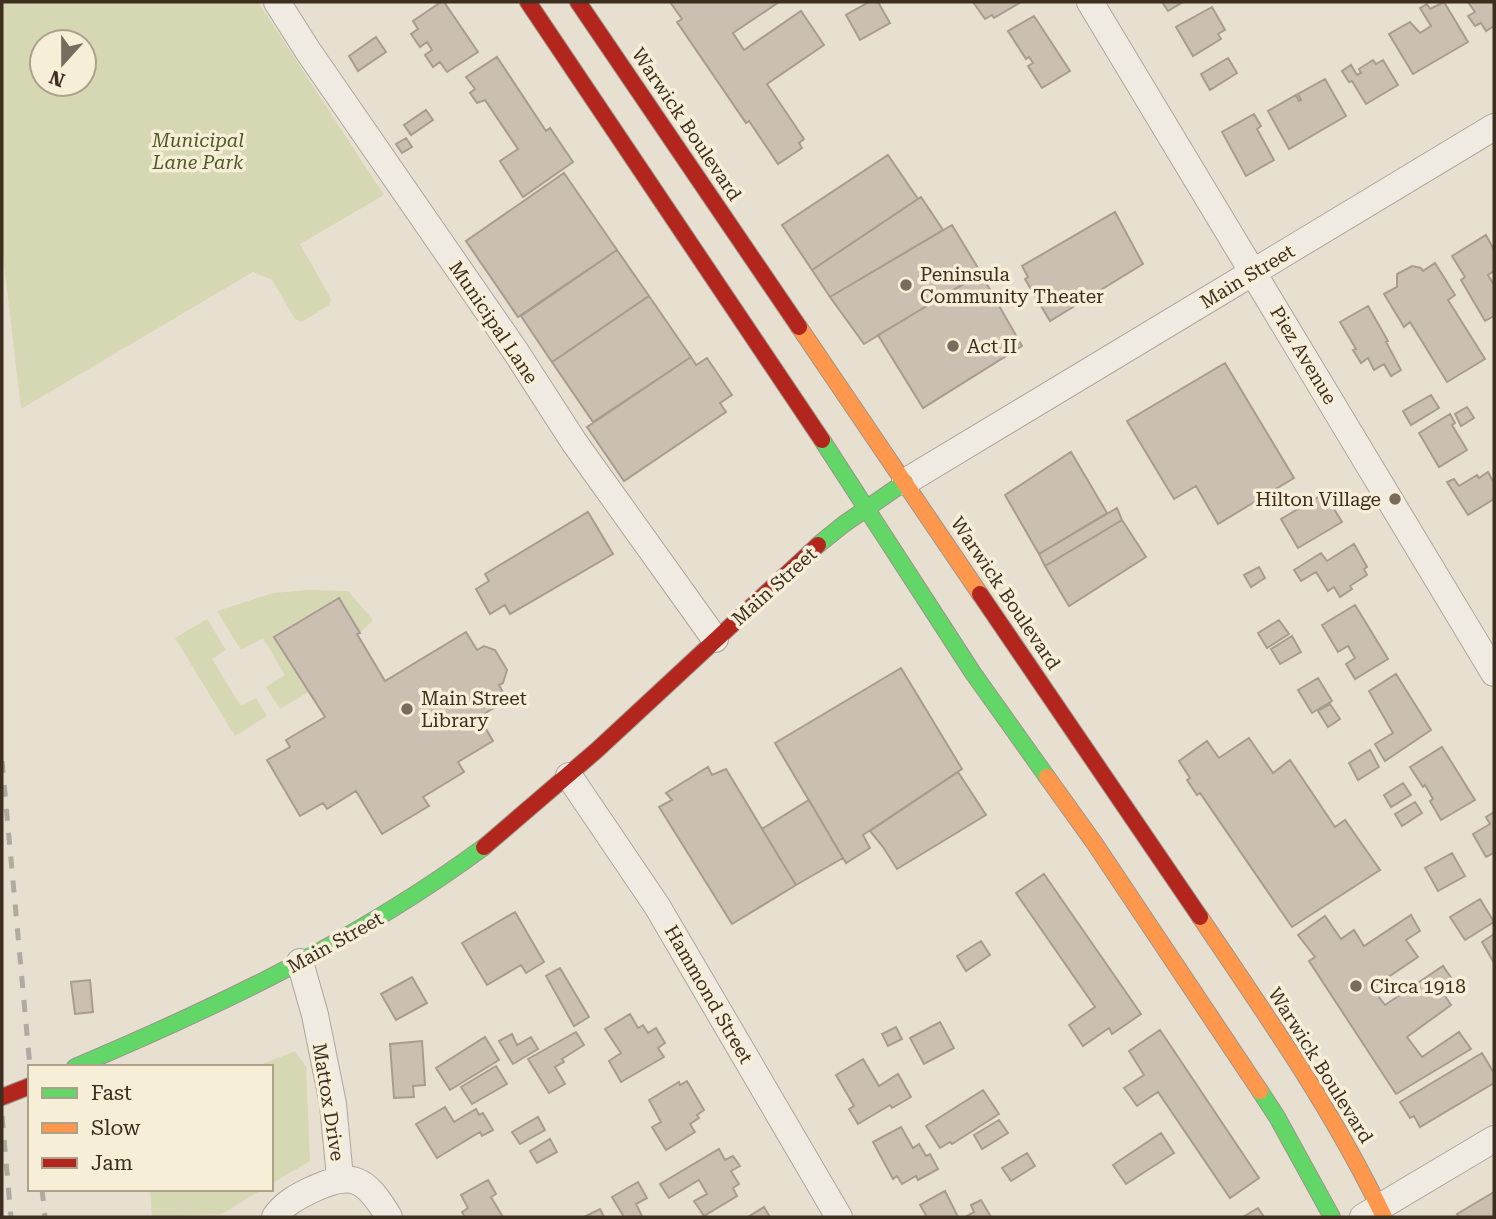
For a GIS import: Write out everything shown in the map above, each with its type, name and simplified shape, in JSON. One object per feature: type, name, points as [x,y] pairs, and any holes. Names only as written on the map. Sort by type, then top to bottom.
[{"type":"main road","points":[[528,2],[867,508],[973,673],[1095,844],[1277,1117],[1332,1217]]},
{"type":"main road","name":"Warwick Boulevard","points":[[578,2],[1309,1078],[1358,1162],[1376,1214]]},
{"type":"main road","name":"Main Street","points":[[80,1065],[162,1030],[300,962],[368,925],[432,884],[492,840],[569,776],[833,532],[905,482]]},
{"type":"main road","points":[[2,1097],[28,1087]]},
{"type":"street","name":"Municipal Lane","points":[[277,2],[516,352],[574,442],[715,639]]},
{"type":"street","name":"Piez Avenue","points":[[1090,2],[1494,673]]},
{"type":"street","name":"Main Street","points":[[905,482],[1494,127]]},
{"type":"street","name":"Hammond Street","points":[[569,776],[657,906],[839,1217]]},
{"type":"street","name":"Mattox Drive","points":[[300,962],[332,1104],[341,1178],[357,1181],[371,1190],[389,1217]]},
{"type":"street","points":[[1376,1214],[1494,1139]]},
{"type":"street","points":[[275,1217],[293,1198],[341,1178]]},
{"type":"green space","name":"Municipal Lane Park","points":[[2,2],[258,2],[384,195],[300,244],[331,299],[329,305],[302,322],[295,319],[272,280],[253,272],[21,409],[2,247]]},
{"type":"green space","points":[[348,591],[373,620],[360,633],[274,637],[310,691],[280,709],[266,687],[285,675],[263,638],[241,650],[217,611],[273,593]]},
{"type":"green space","points":[[207,619],[226,650],[212,659],[241,706],[256,698],[267,716],[235,736],[175,638]]},
{"type":"green space","points":[[295,1051],[306,1067],[310,1161],[273,1183],[273,1065],[260,1065]]},
{"type":"green space","points":[[150,1191],[260,1191],[222,1214],[152,1217]]},
{"type":"building","points":[[444,2],[478,52],[447,72],[440,62],[433,67],[425,55],[432,50],[427,42],[420,47],[411,34],[418,29],[413,21]]},
{"type":"building","points":[[670,2],[779,2],[733,33],[744,50],[801,11],[824,45],[767,84],[804,139],[799,143],[802,148],[778,164],[749,121],[746,123],[677,22],[682,19]]},
{"type":"building","points":[[869,2],[878,2],[890,23],[860,40],[846,15]]},
{"type":"building","points":[[973,2],[1021,2],[994,18],[992,15],[985,19]]},
{"type":"building","points":[[1162,2],[1183,2],[1168,11]]},
{"type":"building","points":[[1444,2],[1468,42],[1413,74],[1389,34],[1410,22],[1420,33],[1431,26],[1420,8],[1427,4],[1430,9]]},
{"type":"building","points":[[1468,2],[1494,2],[1494,26],[1486,31],[1481,23],[1475,26],[1468,16],[1475,12]]},
{"type":"building","points":[[1212,7],[1225,30],[1218,34],[1221,39],[1193,56],[1176,27]]},
{"type":"building","points":[[1034,16],[1070,71],[1042,88],[1028,66],[1033,63],[1029,57],[1026,59],[1008,31]]},
{"type":"building","points":[[376,37],[386,52],[358,71],[349,56]]},
{"type":"building","points":[[497,57],[546,131],[550,128],[573,162],[523,197],[500,161],[518,149],[485,100],[477,103],[470,93],[475,89],[466,77]]},
{"type":"building","points":[[1228,58],[1237,73],[1210,90],[1201,74]]},
{"type":"building","points":[[1373,60],[1376,64],[1383,60],[1398,85],[1366,104],[1352,81],[1349,82],[1342,71],[1351,65],[1357,75],[1361,73],[1359,69]]},
{"type":"building","points":[[1325,79],[1346,116],[1289,149],[1268,111],[1296,95],[1299,101],[1301,100],[1298,94]]},
{"type":"building","points":[[426,110],[433,120],[411,135],[404,125]]},
{"type":"building","points":[[1254,114],[1261,126],[1257,129],[1274,160],[1246,176],[1222,132]]},
{"type":"building","points":[[406,138],[412,147],[402,153],[396,144]]},
{"type":"building","points":[[888,155],[918,199],[812,270],[782,225]]},
{"type":"building","points":[[564,173],[617,250],[518,317],[466,241]]},
{"type":"building","points":[[921,197],[943,230],[830,297],[812,270]]},
{"type":"building","points":[[1115,212],[1143,264],[1050,321],[1025,279],[1028,277],[1022,266]]},
{"type":"building","name":"Peninsula Community Theater","points":[[952,225],[981,273],[864,344],[830,297]]},
{"type":"building","points":[[1486,235],[1494,250],[1494,271],[1488,275],[1494,285],[1494,316],[1485,321],[1461,280],[1465,277],[1452,256]]},
{"type":"building","points":[[617,250],[649,296],[552,362],[521,316]]},
{"type":"building","points":[[1435,263],[1455,295],[1448,300],[1485,359],[1447,382],[1410,322],[1404,327],[1384,294],[1397,287],[1397,274],[1412,266],[1423,271]]},
{"type":"building","points":[[981,274],[1022,346],[923,408],[878,335]]},
{"type":"building","points":[[649,296],[691,357],[593,422],[552,362]]},
{"type":"building","points":[[1368,306],[1401,370],[1391,376],[1384,364],[1374,370],[1368,358],[1361,363],[1340,322]]},
{"type":"building","points":[[691,357],[696,365],[707,358],[732,395],[720,403],[726,412],[624,481],[587,427]]},
{"type":"building","points":[[1225,363],[1294,478],[1218,524],[1196,486],[1174,499],[1127,421]]},
{"type":"building","points":[[1431,395],[1439,408],[1411,425],[1403,411]]},
{"type":"building","points":[[1467,407],[1474,418],[1461,426],[1455,414]]},
{"type":"building","points":[[1450,414],[1455,423],[1452,425],[1467,450],[1439,467],[1419,433]]},
{"type":"building","points":[[1071,452],[1107,513],[1039,554],[1005,495]]},
{"type":"building","points":[[1488,472],[1494,483],[1494,499],[1468,515],[1447,482],[1454,479],[1459,486]]},
{"type":"building","points":[[1320,496],[1324,501],[1328,499],[1342,522],[1298,548],[1281,519]]},
{"type":"building","points":[[1117,508],[1122,520],[1045,566],[1039,554]]},
{"type":"building","points":[[588,512],[613,554],[510,614],[505,605],[490,614],[476,589],[489,581],[485,574]]},
{"type":"building","points":[[1122,520],[1146,557],[1069,606],[1045,566]]},
{"type":"building","points":[[1354,544],[1367,567],[1364,569],[1367,575],[1350,586],[1352,589],[1340,597],[1334,587],[1328,591],[1316,572],[1301,581],[1294,570],[1321,553],[1327,561]]},
{"type":"building","points":[[1259,567],[1265,578],[1251,587],[1244,575]]},
{"type":"building","name":"Main Street Library","points":[[339,598],[385,681],[466,632],[477,650],[484,646],[495,650],[507,670],[503,683],[499,685],[507,700],[479,717],[493,741],[458,762],[464,772],[423,797],[429,806],[382,834],[356,791],[327,809],[323,803],[300,816],[267,760],[290,747],[286,740],[325,717],[274,637]]},
{"type":"building","points":[[1355,605],[1388,659],[1355,679],[1346,664],[1355,658],[1348,646],[1338,652],[1322,625]]},
{"type":"building","points":[[1279,620],[1289,634],[1267,648],[1258,633]]},
{"type":"building","points":[[1292,636],[1301,652],[1280,664],[1271,649]]},
{"type":"building","points":[[901,668],[962,769],[863,835],[870,848],[846,863],[775,743]]},
{"type":"building","points":[[1396,674],[1431,730],[1385,761],[1375,744],[1393,733],[1369,691]]},
{"type":"building","points":[[1318,678],[1332,701],[1312,713],[1298,690]]},
{"type":"building","points":[[1330,704],[1340,719],[1328,727],[1318,711]]},
{"type":"building","points":[[1249,738],[1273,773],[1290,760],[1335,827],[1345,820],[1380,870],[1292,927],[1200,793],[1197,795],[1179,761],[1207,741],[1219,758]]},
{"type":"building","points":[[1442,747],[1475,800],[1441,820],[1430,801],[1433,799],[1425,785],[1423,787],[1410,767]]},
{"type":"building","points":[[1370,750],[1379,767],[1358,780],[1349,763]]},
{"type":"building","points":[[708,767],[712,775],[726,769],[796,885],[732,924],[659,807],[672,800],[666,793]]},
{"type":"building","points":[[958,772],[986,815],[897,869],[870,831]]},
{"type":"building","points":[[1403,783],[1411,795],[1391,807],[1384,795]]},
{"type":"building","points":[[809,800],[843,858],[796,885],[762,829]]},
{"type":"building","points":[[1415,802],[1422,813],[1402,826],[1395,814]]},
{"type":"building","points":[[1494,812],[1494,853],[1486,857],[1473,834],[1490,824],[1486,817]]},
{"type":"building","points":[[1452,853],[1465,876],[1438,891],[1425,868]]},
{"type":"building","points":[[1044,874],[1141,1014],[1112,1034],[1109,1028],[1083,1046],[1069,1025],[1095,1007],[1016,893]]},
{"type":"building","points":[[1480,899],[1494,922],[1465,940],[1450,917]]},
{"type":"building","points":[[515,912],[544,962],[526,973],[521,965],[487,985],[462,943]]},
{"type":"building","points":[[1411,915],[1420,931],[1406,940],[1418,957],[1372,988],[1385,1005],[1443,966],[1454,982],[1441,990],[1451,1005],[1407,1037],[1422,1057],[1459,1032],[1471,1049],[1396,1094],[1309,961],[1315,957],[1298,935],[1325,916],[1341,939],[1354,930],[1364,946]]},
{"type":"building","points":[[1494,934],[1494,963],[1482,942]]},
{"type":"building","points":[[981,941],[990,955],[966,971],[957,956]]},
{"type":"building","points":[[560,968],[589,1017],[574,1026],[546,976]]},
{"type":"building","points":[[412,977],[427,1003],[396,1020],[381,994]]},
{"type":"building","points":[[90,980],[93,1012],[75,1014],[71,982]]},
{"type":"building","points":[[630,1014],[638,1028],[643,1025],[648,1033],[656,1028],[665,1043],[658,1048],[664,1057],[621,1082],[609,1061],[621,1053],[605,1029]]},
{"type":"building","points":[[940,1022],[954,1048],[924,1064],[910,1038]]},
{"type":"building","points":[[896,1027],[902,1039],[888,1046],[882,1034]]},
{"type":"building","points":[[1160,1030],[1259,1178],[1230,1198],[1158,1092],[1137,1106],[1124,1088],[1144,1075],[1129,1051]]},
{"type":"building","points":[[576,1032],[584,1045],[562,1059],[564,1062],[555,1067],[565,1084],[549,1093],[528,1059]]},
{"type":"building","points":[[512,1034],[517,1045],[531,1037],[538,1049],[513,1064],[499,1041]]},
{"type":"building","points":[[485,1037],[499,1060],[450,1090],[436,1068]]},
{"type":"building","points":[[422,1041],[425,1085],[413,1086],[414,1097],[394,1098],[390,1044]]},
{"type":"building","points":[[1482,1053],[1494,1073],[1494,1083],[1420,1127],[1414,1116],[1410,1118],[1400,1102]]},
{"type":"building","points":[[863,1059],[879,1086],[898,1074],[911,1097],[892,1108],[890,1105],[858,1124],[849,1109],[854,1106],[836,1075]]},
{"type":"building","points":[[496,1066],[507,1084],[472,1104],[461,1087]]},
{"type":"building","points":[[687,1081],[704,1110],[697,1115],[699,1118],[690,1124],[695,1132],[666,1150],[652,1127],[661,1122],[649,1100],[679,1082],[680,1085]]},
{"type":"building","points":[[983,1090],[999,1114],[952,1144],[950,1142],[940,1148],[926,1126]]},
{"type":"building","points":[[445,1107],[454,1122],[476,1109],[479,1115],[483,1113],[493,1130],[482,1136],[480,1132],[437,1158],[416,1124]]},
{"type":"building","points":[[538,1117],[545,1130],[520,1144],[512,1132]]},
{"type":"building","points":[[999,1120],[1008,1133],[982,1149],[974,1135]]},
{"type":"building","points":[[901,1127],[913,1148],[919,1144],[926,1156],[930,1154],[938,1169],[918,1180],[916,1176],[902,1184],[897,1176],[893,1179],[873,1142]]},
{"type":"building","points":[[1161,1133],[1174,1153],[1126,1184],[1113,1165]]},
{"type":"building","points":[[550,1139],[557,1152],[537,1163],[530,1151]]},
{"type":"building","points":[[719,1149],[725,1160],[733,1156],[740,1166],[731,1171],[739,1184],[733,1188],[737,1196],[704,1216],[694,1201],[707,1194],[699,1180],[669,1198],[660,1184]]},
{"type":"building","points":[[1027,1153],[1035,1166],[1011,1181],[1002,1168]]},
{"type":"building","points":[[488,1180],[496,1194],[491,1197],[503,1217],[465,1217],[462,1212],[468,1208],[461,1195]]},
{"type":"building","points":[[638,1182],[647,1198],[636,1204],[642,1216],[624,1217],[612,1197]]},
{"type":"building","points":[[945,1191],[958,1217],[927,1217],[920,1205]]},
{"type":"building","points":[[1494,1192],[1494,1217],[1459,1217],[1457,1214]]},
{"type":"building","points":[[981,1200],[991,1217],[965,1217],[974,1212],[971,1205]]},
{"type":"building","points":[[764,1207],[770,1217],[748,1217]]},
{"type":"building","points":[[1258,1208],[1264,1217],[1243,1217]]},
{"type":"building","points":[[600,1209],[604,1217],[584,1217]]},
{"type":"railway","points":[[2,761],[30,1065]]},
{"type":"railway","points":[[2,1116],[11,1217]]},
{"type":"railway","points":[[42,1191],[45,1217]]},
{"type":"traffic: fast","points":[[822,440],[973,673],[1047,777]]},
{"type":"traffic: fast","points":[[818,545],[905,482]]},
{"type":"traffic: fast","points":[[80,1065],[182,1020],[286,969],[387,912],[484,847]]},
{"type":"traffic: fast","points":[[1260,1091],[1332,1217]]},
{"type":"traffic: slow","points":[[799,327],[980,594]]},
{"type":"traffic: slow","points":[[1047,777],[1095,844],[1260,1091]]},
{"type":"traffic: slow","points":[[1200,917],[1321,1101],[1384,1217]]},
{"type":"traffic: jam","points":[[528,2],[822,440]]},
{"type":"traffic: jam","points":[[578,2],[799,327]]},
{"type":"traffic: jam","points":[[484,847],[597,750],[818,545]]},
{"type":"traffic: jam","points":[[980,594],[1200,917]]},
{"type":"traffic: jam","points":[[2,1097],[28,1087]]},
{"type":"place","name":"Peninsula Community Theater","points":[[906,285]]},
{"type":"place","name":"Act II","points":[[953,346]]},
{"type":"place","name":"Hilton Village","points":[[1395,499]]},
{"type":"place","name":"Main Street Library","points":[[407,709]]},
{"type":"place","name":"Circa 1918","points":[[1356,986]]}]
